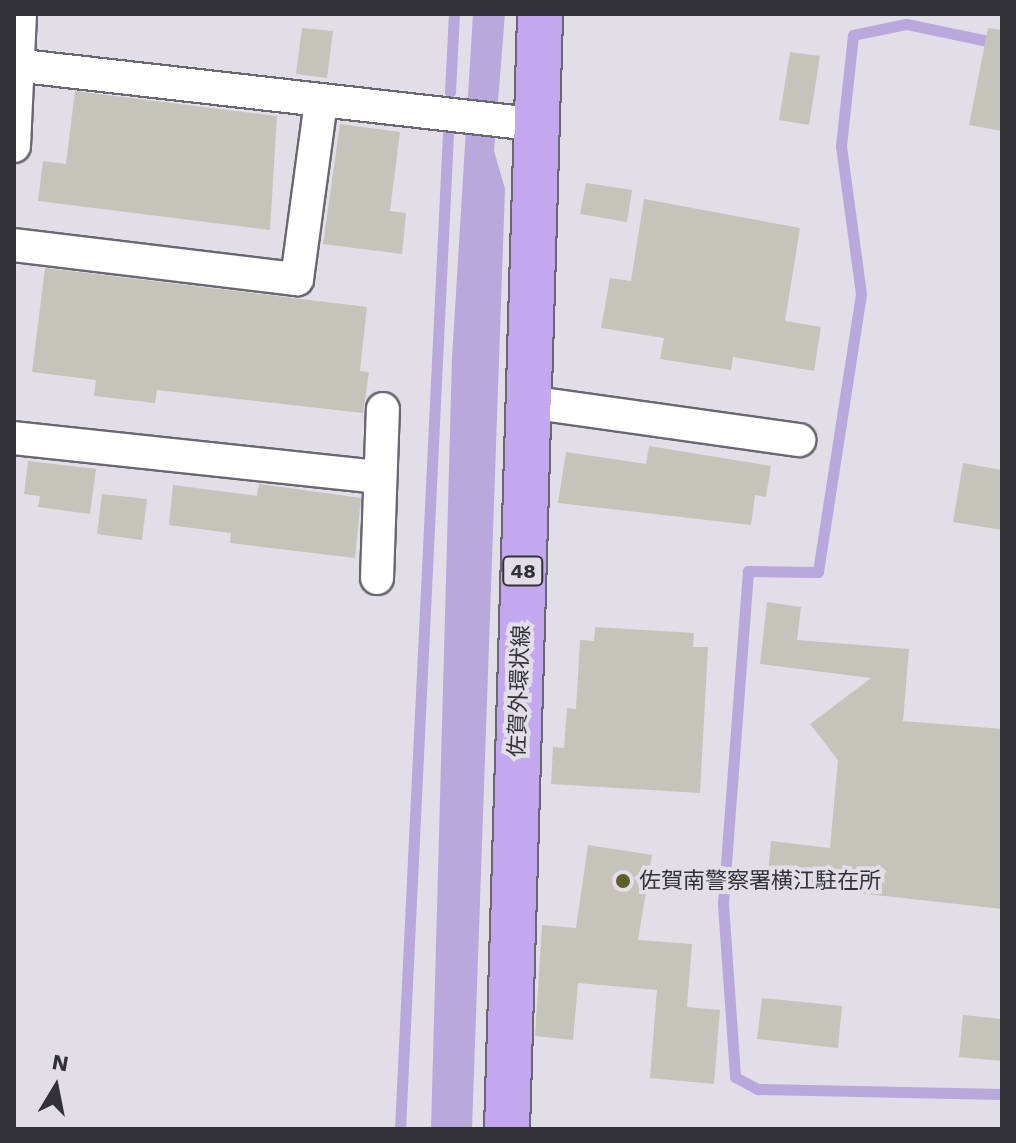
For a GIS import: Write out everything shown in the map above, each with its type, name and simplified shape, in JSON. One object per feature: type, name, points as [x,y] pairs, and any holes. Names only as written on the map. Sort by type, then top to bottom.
[{"type":"main road","name":"佐賀外環状線","points":[[507,1129],[528,402],[518,123],[540,14]]},
{"type":"street","points":[[14,146],[20,14]]},
{"type":"street","points":[[16,65],[518,123]]},
{"type":"street","points":[[14,245],[297,279],[321,102]]},
{"type":"street","points":[[528,402],[799,440]]},
{"type":"street","points":[[377,578],[383,409]]},
{"type":"street","points":[[14,438],[380,477]]},
{"type":"shaded area","points":[[473,14],[505,14],[494,151],[505,189],[472,1129],[431,1129],[452,358]]},
{"type":"building","points":[[302,28],[333,31],[327,78],[296,74]]},
{"type":"building","points":[[988,28],[1002,30],[1002,131],[969,125]]},
{"type":"building","points":[[790,52],[820,56],[809,125],[779,120]]},
{"type":"building","points":[[75,91],[277,116],[270,230],[38,201],[43,161],[66,164]]},
{"type":"building","points":[[340,124],[400,132],[390,211],[406,213],[402,254],[323,244]]},
{"type":"building","points":[[586,183],[632,190],[627,222],[580,214]]},
{"type":"building","points":[[644,199],[800,228],[785,321],[821,327],[814,371],[733,357],[731,370],[660,359],[664,338],[601,328],[610,278],[631,281]]},
{"type":"building","points":[[45,268],[367,307],[360,371],[369,372],[363,413],[157,390],[155,403],[94,396],[96,380],[32,372]]},
{"type":"building","points":[[649,446],[771,466],[766,497],[755,495],[751,525],[558,503],[566,452],[646,464]]},
{"type":"building","points":[[28,461],[96,469],[90,514],[38,507],[40,496],[24,494]]},
{"type":"building","points":[[963,463],[1002,470],[1002,530],[953,522]]},
{"type":"building","points":[[259,484],[361,498],[355,558],[230,543],[231,533],[169,525],[173,485],[257,496]]},
{"type":"building","points":[[102,494],[147,499],[142,540],[97,534]]},
{"type":"building","points":[[767,602],[801,607],[797,640],[909,649],[903,721],[1002,729],[1002,909],[767,883],[771,841],[830,848],[838,760],[810,724],[871,678],[760,664]]},
{"type":"building","points":[[595,627],[694,633],[693,647],[708,647],[700,793],[551,784],[553,747],[564,748],[567,708],[576,709],[580,640],[594,641]]},
{"type":"building","points":[[588,845],[652,855],[638,940],[692,944],[687,1007],[720,1010],[714,1084],[650,1078],[657,990],[578,983],[573,1040],[535,1036],[542,925],[576,928]]},
{"type":"building","points":[[762,998],[842,1006],[838,1048],[757,1039]]},
{"type":"building","points":[[963,1015],[1002,1019],[1002,1061],[959,1057]]},
{"type":"waterway","points":[[450,92],[454,14]]},
{"type":"waterway","points":[[1002,44],[906,24],[853,35],[841,146],[861,294],[818,572],[748,571],[723,904],[735,1077],[758,1089],[1002,1094]]},
{"type":"waterway","points":[[400,1129],[448,132]]},
{"type":"place","name":"佐賀南警察署横江駐在所","points":[[623,881]]}]
